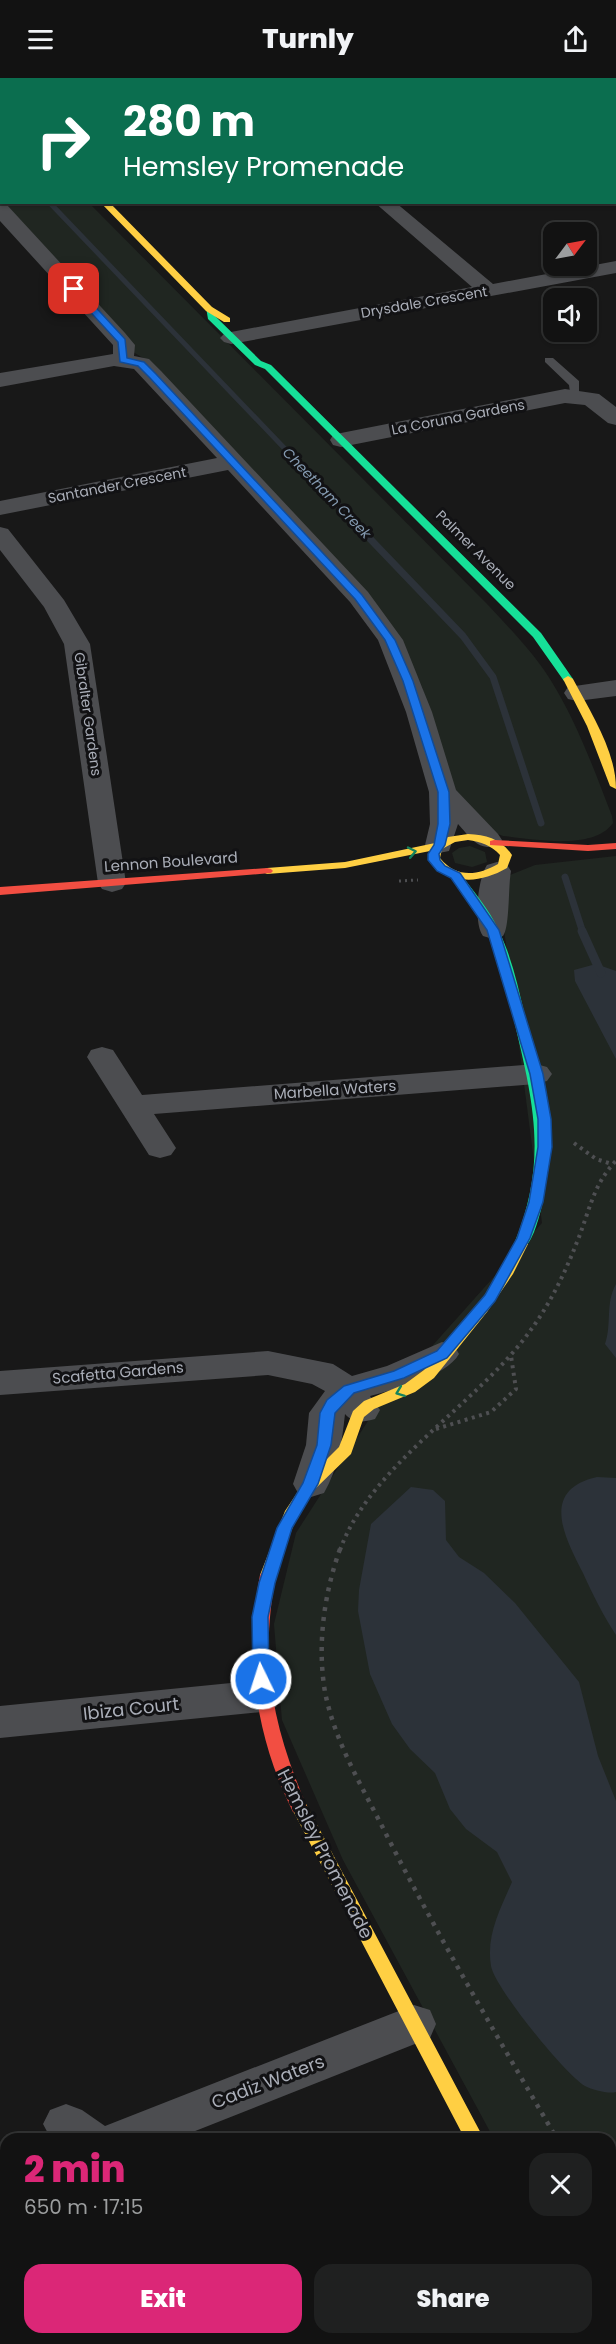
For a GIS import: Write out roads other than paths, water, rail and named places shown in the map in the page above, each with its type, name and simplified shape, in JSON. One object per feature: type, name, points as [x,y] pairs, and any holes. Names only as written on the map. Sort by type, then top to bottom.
[{"type":"street","name":"Palmer Avenue","points":[[106,204],[209,309],[211,317],[237,337],[258,363],[268,367],[537,635],[553,654],[577,693],[616,786]]},
{"type":"street","points":[[385,204],[488,290]]},
{"type":"street","points":[[0,209],[122,341],[123,360]]},
{"type":"street","name":"Drysdale Crescent","points":[[237,337],[616,267]]},
{"type":"street","points":[[0,380],[108,360],[123,360],[145,367],[359,597],[390,640],[416,703],[443,792],[444,824],[439,845],[434,852],[434,860],[451,874],[493,930]]},
{"type":"street","points":[[574,396],[595,401],[616,418]]},
{"type":"street","name":"La Coruna Gardens","points":[[341,440],[574,396]]},
{"type":"street","name":"Santander Crescent","points":[[0,508],[233,462]]},
{"type":"street","name":"Gibralter Gardens","points":[[0,534],[54,605],[77,644],[112,883]]},
{"type":"street","points":[[577,693],[616,688]]},
{"type":"street","points":[[347,1402],[442,1354],[490,1298],[507,1272],[524,1238],[536,1202],[545,1147],[544,1119],[536,1074],[493,930],[493,892],[506,867],[505,852],[491,841],[443,792]]},
{"type":"street","name":"Lennon Boulevard","points":[[0,891],[345,865],[439,845],[464,837],[491,841]]},
{"type":"street","points":[[491,841],[588,848]]},
{"type":"street","points":[[537,859],[588,848],[616,846]]},
{"type":"street","name":"Lennon Boulevard","points":[[345,865],[398,869]]},
{"type":"street","points":[[426,870],[480,877],[506,867]]},
{"type":"street","points":[[102,1057],[160,1148]]},
{"type":"street","name":"Marbella Waters","points":[[134,1106],[536,1074]]},
{"type":"street","name":"Scafetta Gardens","points":[[0,1383],[236,1364],[347,1402]]},
{"type":"street","name":"Hemsley Promenade","points":[[347,1402],[327,1413],[324,1445],[311,1484],[284,1528],[267,1583],[260,1617],[262,1696],[269,1733],[292,1797],[473,2133]]},
{"type":"street","name":"Ibiza Court","points":[[0,1722],[262,1696]]},
{"type":"street","name":"Cadiz Waters","points":[[137,2133],[414,2024]]},
{"type":"lane","points":[[549,360],[575,384],[574,396]]},
{"type":"waterway","name":"Cheetham Creek","points":[[51,204],[288,452]]},
{"type":"waterway","name":"Cheetham Creek","points":[[286,451],[463,636],[493,677],[541,823]]},
{"type":"waterway","name":"Cheetham Creek","points":[[565,877],[583,933]]},
{"type":"waterway","name":"Cheetham Creek","points":[[582,931],[601,973]]}]
